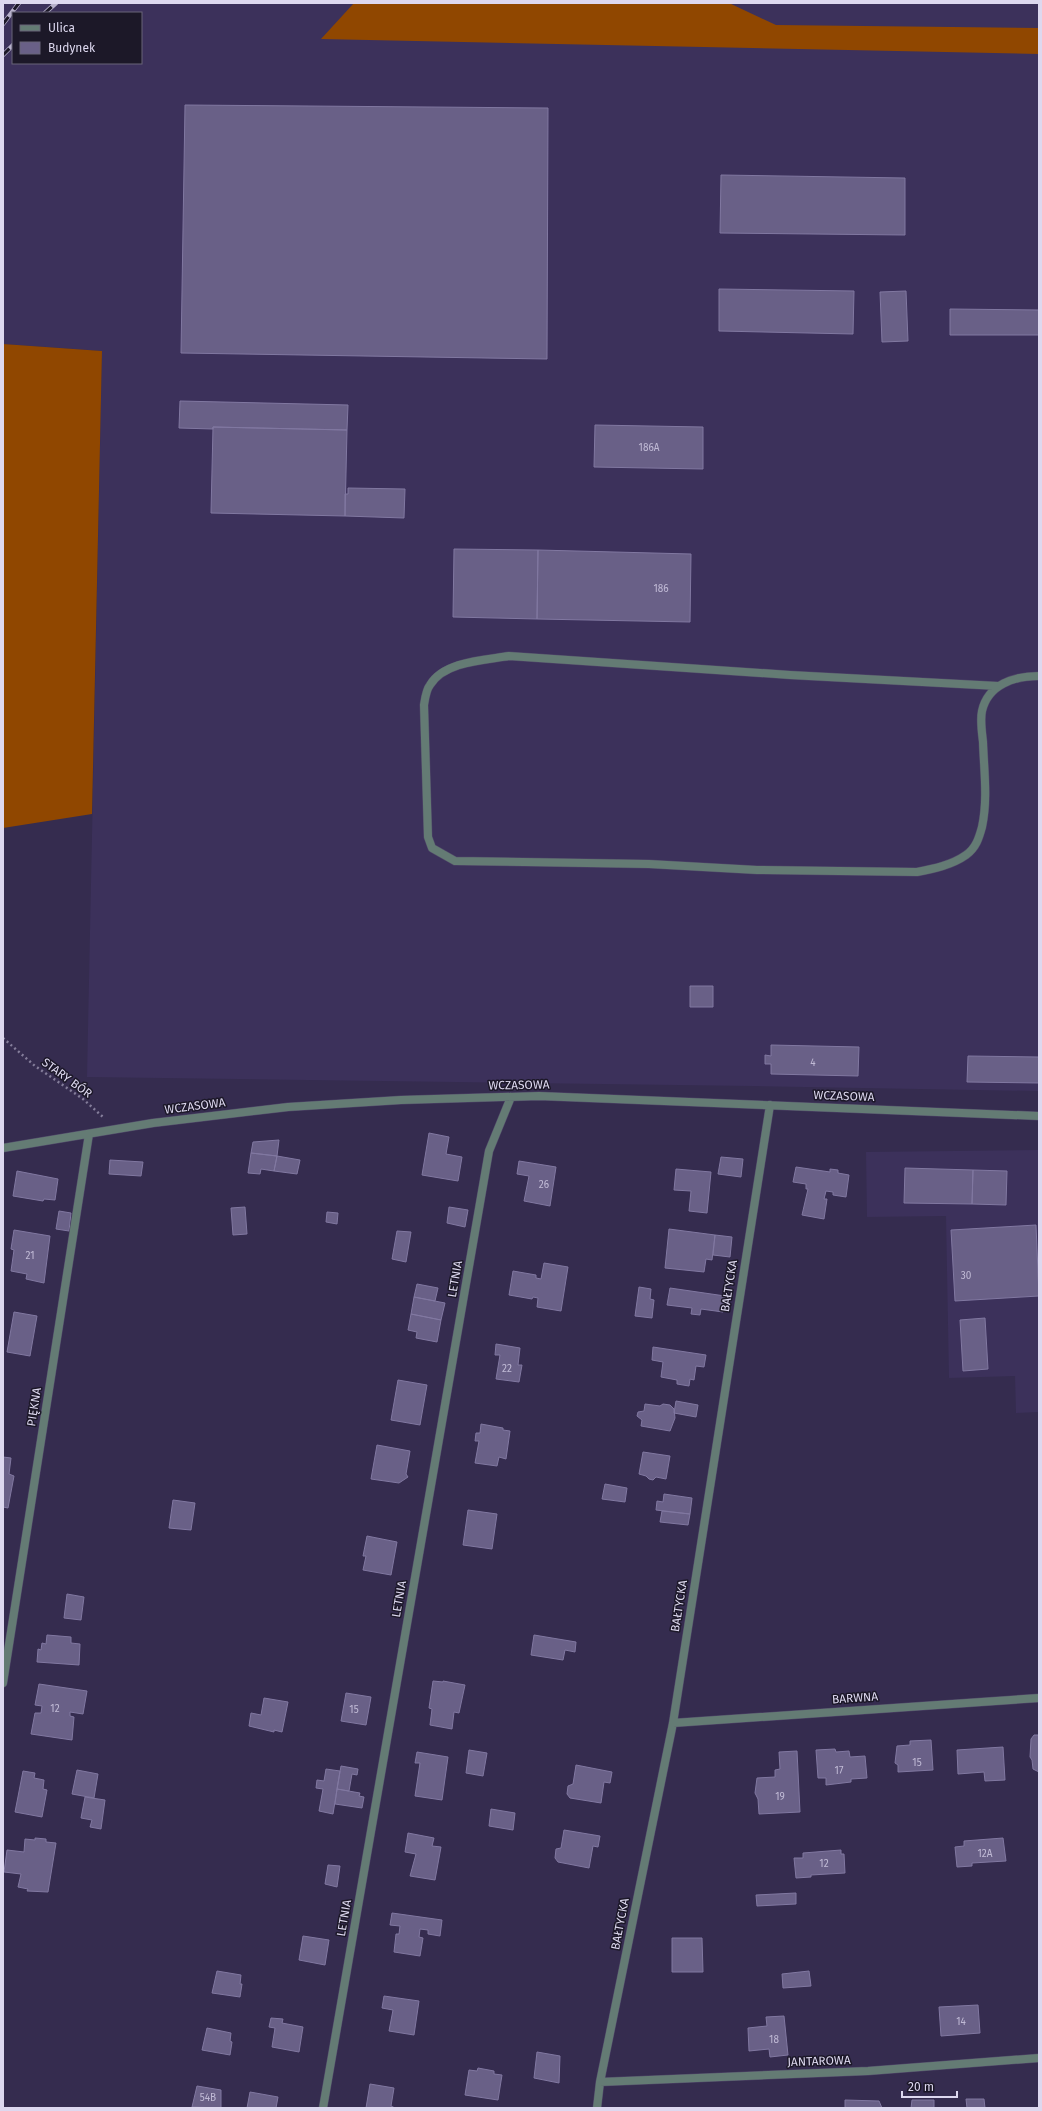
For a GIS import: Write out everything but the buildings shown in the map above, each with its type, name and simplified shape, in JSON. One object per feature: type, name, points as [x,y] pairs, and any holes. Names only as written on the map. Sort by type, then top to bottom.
[{"type":"street","points":[[998,686],[790,675],[509,656],[470,662],[444,671],[430,684],[424,705],[428,836],[432,848],[455,861],[649,864],[756,870],[917,872],[934,869],[966,855],[978,842],[986,808],[982,711],[989,696],[998,686],[1012,678],[1022,676],[1039,676]]},
{"type":"street","name":"WCZASOWA","points":[[3,1148],[153,1123],[288,1107],[401,1100],[539,1096],[1039,1116]]},
{"type":"street","name":"LETNIA","points":[[323,2108],[489,1151],[511,1097]]},
{"type":"street","name":"BAŁTYCKA","points":[[597,2108],[600,2082],[673,1723],[770,1105]]},
{"type":"street","name":"PIĘKNA","points":[[3,1683],[90,1134]]},
{"type":"street","name":"BARWNA","points":[[673,1723],[1039,1698]]},
{"type":"street","name":"JANTAROWA","points":[[600,2082],[868,2071],[1039,2058]]},
{"type":"path","name":"STARY BÓR","points":[[3,1038],[35,1066],[83,1099],[103,1118]]},
{"type":"shaded area","points":[[3,3],[1039,3],[1039,1091],[87,1077],[102,351],[3,344]]},
{"type":"shaded area","points":[[354,3],[729,3],[776,25],[1039,28],[1039,54],[321,39]]},
{"type":"shaded area","points":[[3,344],[102,351],[92,814],[3,828]]},
{"type":"shaded area","points":[[1039,1150],[1039,1412],[1016,1413],[1015,1376],[949,1378],[946,1216],[867,1217],[866,1152]]},
{"type":"railway","points":[[12,12],[19,3]]},
{"type":"railway","points":[[46,12],[56,3]]},
{"type":"railway","points":[[3,24],[12,12]]},
{"type":"railway","points":[[3,55],[12,46]]}]
